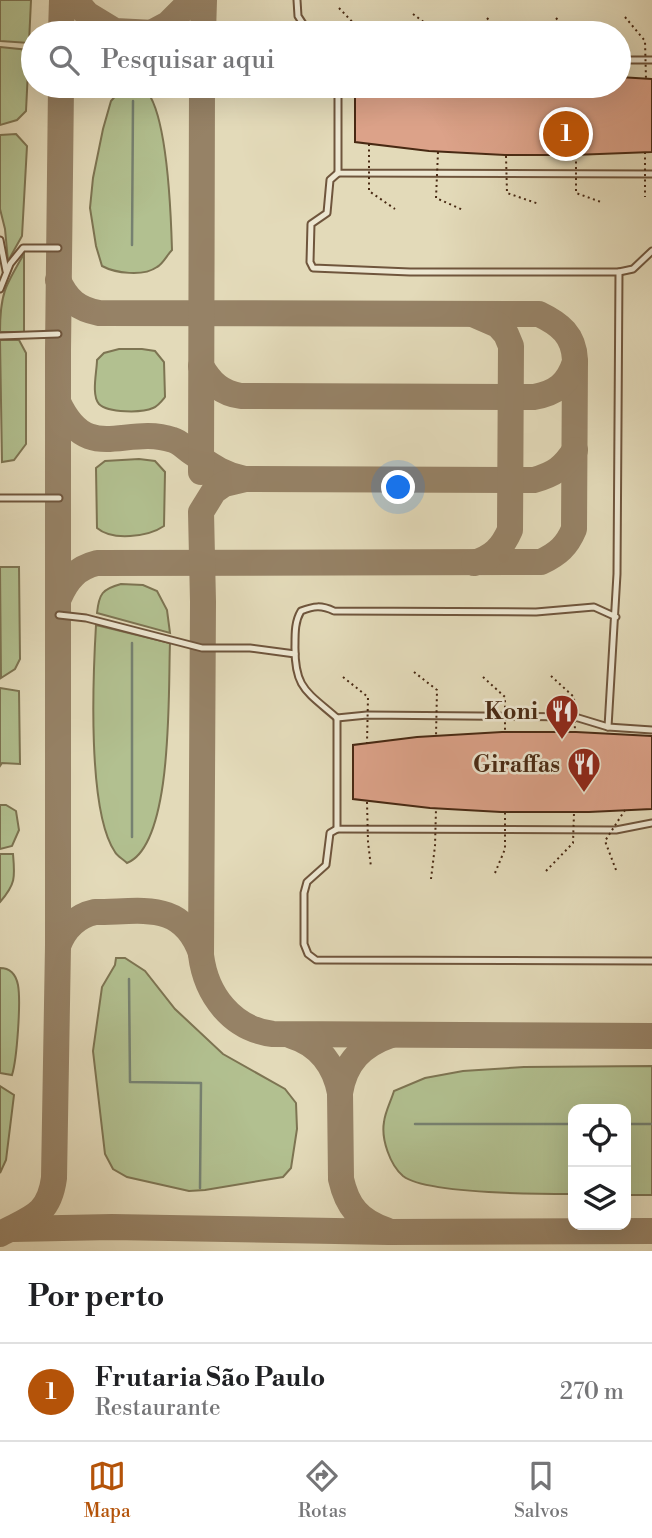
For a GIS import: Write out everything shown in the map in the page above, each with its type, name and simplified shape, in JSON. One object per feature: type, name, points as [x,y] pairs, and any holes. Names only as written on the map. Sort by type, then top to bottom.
[{"type":"lane","points":[[297,0],[298,16],[301,21]]},
{"type":"lane","points":[[631,60],[649,60]]},
{"type":"lane","points":[[338,98],[338,173]]},
{"type":"lane","points":[[649,174],[338,173],[330,180],[327,213],[311,224],[310,262],[313,268],[410,272],[619,272],[633,269],[652,251]]},
{"type":"lane","points":[[0,240],[6,273]]},
{"type":"lane","points":[[0,289],[6,273],[23,248],[58,248]]},
{"type":"lane","points":[[608,726],[616,618],[619,272]]},
{"type":"lane","points":[[0,337],[58,334]]},
{"type":"lane","points":[[0,498],[59,498]]},
{"type":"lane","points":[[337,829],[337,718],[301,685],[297,677],[297,618],[301,611],[314,606],[323,606],[334,611],[455,612],[536,612],[594,607],[616,618]]},
{"type":"lane","points":[[59,615],[86,618],[202,648],[250,648],[295,654]]},
{"type":"lane","points":[[337,718],[367,715],[575,717],[608,726],[652,730]]},
{"type":"lane","points":[[652,823],[611,830],[337,829],[330,833],[326,866],[307,882],[303,893],[304,944],[308,954],[316,960],[652,961]]},
{"type":"path","points":[[340,8],[352,21]]},
{"type":"path","points":[[413,14],[422,21]]},
{"type":"path","points":[[487,18],[490,21]]},
{"type":"path","points":[[556,18],[559,21]]},
{"type":"path","points":[[631,25],[645,41],[649,60],[646,79]]},
{"type":"path","points":[[369,144],[369,191],[395,209]]},
{"type":"path","points":[[438,152],[436,198],[463,210]]},
{"type":"path","points":[[645,152],[649,174],[645,197]]},
{"type":"path","points":[[506,156],[507,193],[539,204]]},
{"type":"path","points":[[576,156],[576,193],[601,202]]},
{"type":"path","points":[[414,672],[437,690],[436,736]]},
{"type":"path","points":[[551,676],[574,697],[575,732]]},
{"type":"path","points":[[343,677],[368,696],[367,743]]},
{"type":"path","points":[[483,677],[505,697],[505,732]]},
{"type":"path","points":[[367,802],[371,867]]},
{"type":"path","points":[[431,879],[436,809]]},
{"type":"path","points":[[616,870],[605,841],[625,810]]},
{"type":"path","points":[[495,873],[505,849],[505,813]]},
{"type":"path","points":[[546,871],[573,842],[574,813]]},
{"type":"green space","points":[[0,0],[31,0],[30,21],[21,21],[21,42],[0,41]]},
{"type":"green space","points":[[0,47],[21,49],[21,98],[27,98],[26,111],[17,120],[0,125]]},
{"type":"green space","points":[[114,98],[151,98],[159,119],[167,165],[172,250],[159,266],[144,272],[114,271],[102,266],[96,246],[90,208],[93,178]]},
{"type":"green space","points":[[16,134],[27,146],[22,236],[8,261],[0,209],[0,135]]},
{"type":"green space","points":[[24,254],[24,332],[0,332],[5,291]]},
{"type":"green space","points":[[0,340],[19,340],[26,353],[26,444],[14,460],[2,462]]},
{"type":"green space","points":[[119,349],[155,351],[164,362],[165,397],[156,406],[148,410],[125,411],[99,404],[95,389],[97,360],[104,353]]},
{"type":"green space","points":[[105,461],[155,461],[165,472],[164,526],[149,533],[130,536],[104,532],[97,528],[96,468]]},
{"type":"green space","points":[[0,567],[19,567],[20,659],[15,669],[1,678]]},
{"type":"green space","points":[[121,584],[143,585],[157,591],[167,610],[170,633],[97,613],[103,593]]},
{"type":"green space","points":[[96,625],[170,643],[168,728],[161,797],[153,827],[142,850],[127,863],[117,855],[106,833],[96,776]]},
{"type":"green space","points":[[0,688],[19,691],[20,764],[2,763],[0,766]]},
{"type":"green space","points":[[0,805],[6,805],[16,811],[19,830],[12,846],[0,849]]},
{"type":"green space","points":[[0,854],[13,854],[14,869],[12,885],[0,902]]},
{"type":"green space","points":[[116,958],[125,958],[145,971],[175,1009],[223,1054],[285,1089],[296,1103],[297,1129],[291,1168],[283,1177],[189,1191],[127,1177],[113,1169],[105,1154],[93,1051],[102,987],[115,965]]},
{"type":"green space","points":[[0,968],[12,973],[18,985],[18,1030],[12,1075],[0,1073]]},
{"type":"green space","points":[[652,1066],[652,1195],[631,1195],[631,1104],[568,1104],[568,1194],[458,1190],[416,1182],[398,1171],[384,1136],[384,1122],[394,1091],[425,1078],[463,1071],[524,1067]]},
{"type":"green space","points":[[0,1086],[14,1095],[6,1160],[0,1173]]},
{"type":"building","points":[[631,78],[652,79],[652,152],[505,155],[429,151],[355,142],[355,98],[631,98]]},
{"type":"building","points":[[502,732],[652,736],[652,809],[501,812],[430,808],[353,799],[353,745],[417,737]]},
{"type":"waterway","points":[[132,245],[133,101]]},
{"type":"waterway","points":[[132,643],[132,837]]},
{"type":"waterway","points":[[129,979],[130,1082],[201,1083],[200,1188]]},
{"type":"waterway","points":[[415,1124],[568,1124]]},
{"type":"waterway","points":[[631,1124],[652,1124]]},
{"type":"taxiway","points":[[61,21],[62,0]]},
{"type":"taxiway","points":[[75,0],[87,14],[99,21]]},
{"type":"taxiway","points":[[171,21],[192,0]]},
{"type":"taxiway","points":[[203,21],[204,0]]},
{"type":"taxiway","points":[[0,1234],[29,1219],[43,1208],[48,1201],[54,1178],[58,946],[61,98]]},
{"type":"taxiway","points":[[201,472],[202,98]]},
{"type":"taxiway","points":[[58,280],[74,302],[99,313],[539,314],[553,322],[569,337],[575,360],[574,529],[561,549],[541,562],[97,563],[74,575],[59,598]]},
{"type":"taxiway","points":[[474,563],[496,551],[510,530],[511,346],[498,325],[475,315]]},
{"type":"taxiway","points":[[201,366],[217,386],[241,396],[534,397],[549,393],[565,382],[575,362]]},
{"type":"taxiway","points":[[58,402],[70,421],[82,433],[95,438],[156,436],[173,440],[216,468],[245,479],[534,480],[558,470],[575,450]]},
{"type":"taxiway","points":[[245,479],[224,484],[214,491],[201,512],[201,955],[215,996],[224,1008],[245,1025],[273,1034],[652,1036]]},
{"type":"taxiway","points":[[58,946],[72,923],[89,914],[144,911],[172,917],[183,924],[193,936],[201,953]]},
{"type":"taxiway","points":[[340,1093],[346,1072],[356,1056],[391,1035]]},
{"type":"taxiway","points":[[292,1036],[318,1050],[330,1065],[340,1093],[341,1179],[344,1189],[351,1205],[361,1217],[386,1230]]},
{"type":"taxiway","points":[[13,1229],[112,1227],[389,1232],[652,1231]]},
{"type":"place","name":"Frutaria São Paulo","points":[[566,134]]},
{"type":"place","name":"Koni","points":[[562,741]]},
{"type":"place","name":"Giraffas","points":[[584,794]]}]
